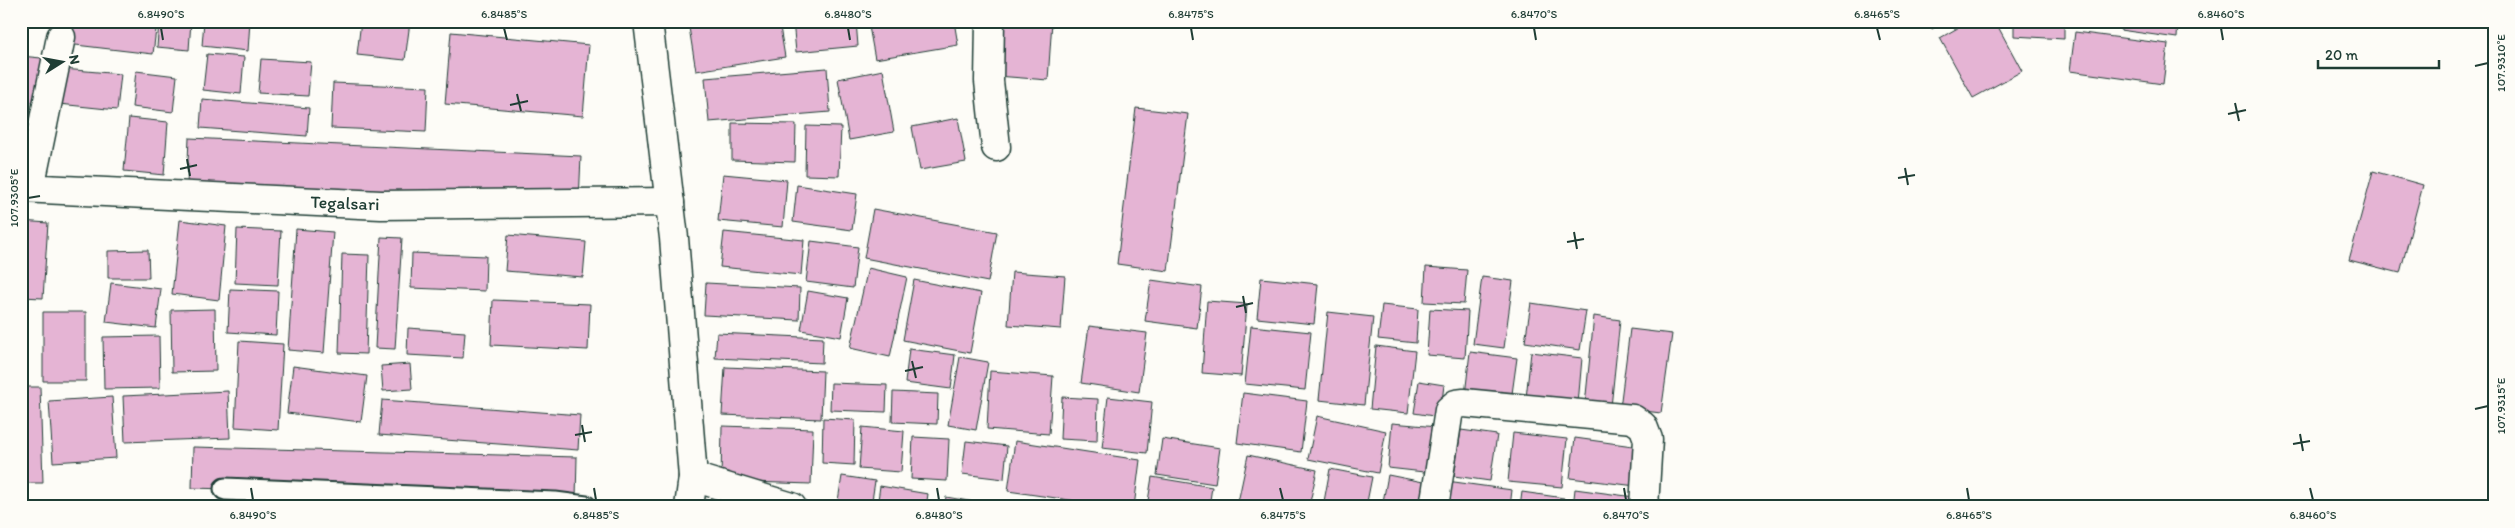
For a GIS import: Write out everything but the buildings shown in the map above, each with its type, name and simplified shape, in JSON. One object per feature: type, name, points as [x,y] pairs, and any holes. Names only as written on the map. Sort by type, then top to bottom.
[{"type":"street","points":[[648,21],[670,202],[693,477],[689,507]]},
{"type":"street","points":[[990,21],[989,81],[996,147]]},
{"type":"street","points":[[26,188],[61,37]]},
{"type":"street","name":"Tegalsari","points":[[26,188],[381,205],[670,202]]},
{"type":"street","points":[[1434,507],[1448,413],[1452,406],[1464,403],[1633,419],[1643,426],[1648,438],[1644,507]]},
{"type":"street","points":[[693,477],[792,507]]},
{"type":"lane","points":[[225,489],[556,503],[586,507]]}]
